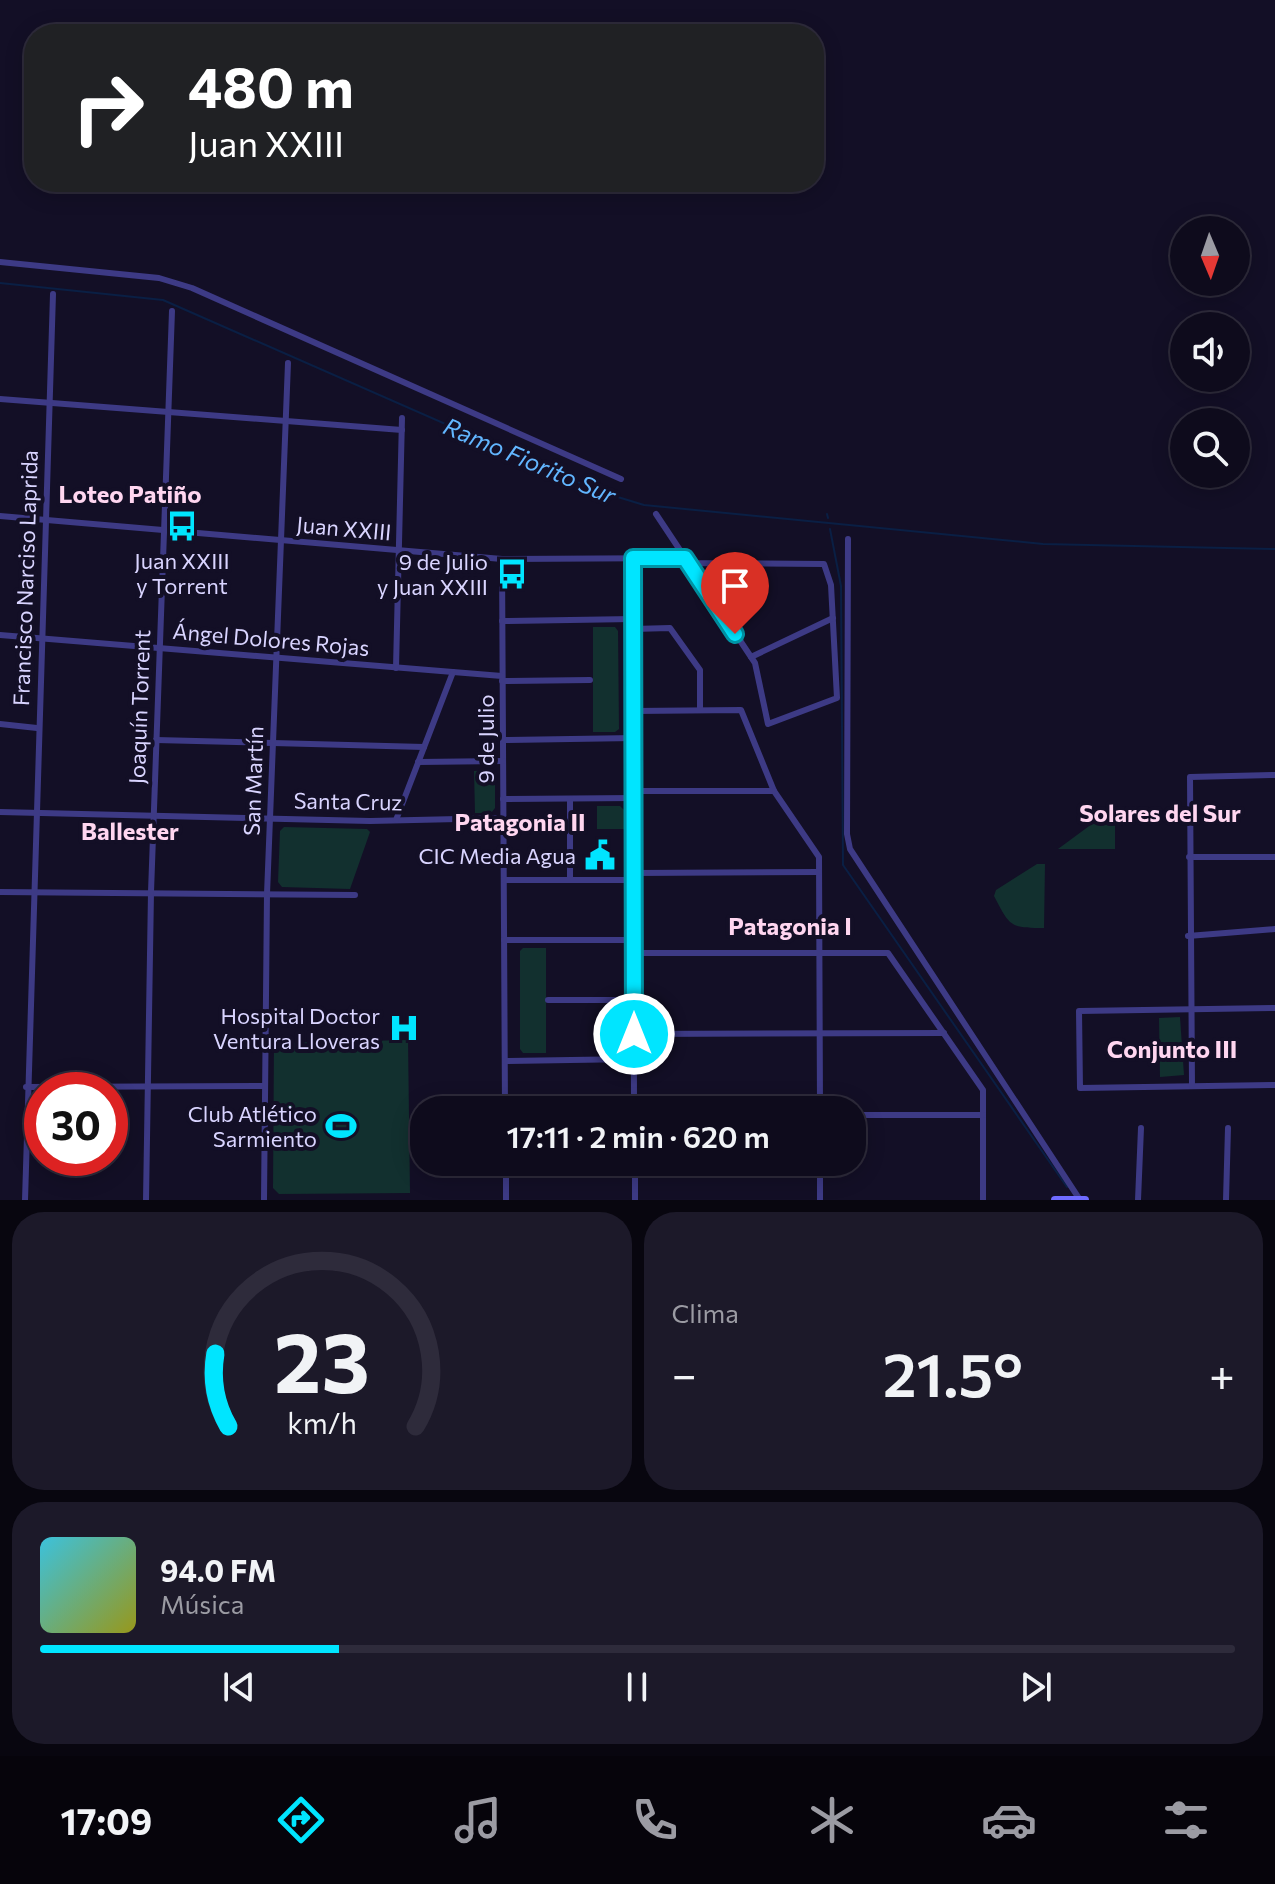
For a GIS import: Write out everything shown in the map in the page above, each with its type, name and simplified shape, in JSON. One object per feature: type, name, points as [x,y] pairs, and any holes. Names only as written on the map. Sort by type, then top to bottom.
[{"type":"main road","points":[[1055,1200],[1082,1200]]},
{"type":"street","points":[[0,262],[159,278],[192,288],[621,479]]},
{"type":"street","name":"Francisco Narciso Laprida","points":[[26,1072],[53,294]]},
{"type":"street","name":"Joaquín Torrent","points":[[146,1200],[153,816],[172,311]]},
{"type":"street","name":"San Martín","points":[[264,1200],[267,894],[288,363]]},
{"type":"street","points":[[0,399],[402,430]]},
{"type":"street","points":[[396,668],[402,418]]},
{"type":"street","points":[[656,514],[751,657],[768,724],[837,698],[833,618],[751,657]]},
{"type":"street","name":"Juan XXIII","points":[[0,516],[502,559],[633,558],[824,564],[831,585],[833,618]]},
{"type":"street","points":[[848,539],[847,834],[850,849],[1082,1200]]},
{"type":"street","points":[[633,558],[634,1096]]},
{"type":"street","name":"9 de Julio","points":[[502,559],[505,1096]]},
{"type":"street","points":[[502,621],[633,619]]},
{"type":"street","points":[[633,629],[670,628],[700,670],[700,710]]},
{"type":"street","name":"Ángel Dolores Rojas","points":[[0,635],[453,672],[502,679],[590,680]]},
{"type":"street","points":[[396,820],[453,672]]},
{"type":"street","points":[[634,711],[741,710],[774,791],[819,857],[820,1096]]},
{"type":"street","points":[[0,724],[37,728]]},
{"type":"street","points":[[503,740],[634,738]]},
{"type":"street","points":[[156,740],[424,747]]},
{"type":"street","points":[[418,762],[503,761]]},
{"type":"street","points":[[1192,1086],[1188,936],[1190,777],[1275,775]]},
{"type":"street","points":[[503,799],[774,791]]},
{"type":"street","points":[[570,799],[570,880]]},
{"type":"street","name":"Santa Cruz","points":[[0,812],[396,820],[503,818]]},
{"type":"street","points":[[1189,857],[1275,857]]},
{"type":"street","points":[[504,880],[819,872]]},
{"type":"street","points":[[0,892],[355,895]]},
{"type":"street","points":[[1188,936],[1275,929]]},
{"type":"street","points":[[504,940],[634,940]]},
{"type":"street","points":[[634,953],[888,953],[983,1090],[983,1200]]},
{"type":"street","points":[[548,1000],[634,1000]]},
{"type":"street","points":[[1275,1008],[1079,1011],[1080,1088],[1275,1085]]},
{"type":"street","points":[[634,1034],[944,1033]]},
{"type":"street","points":[[505,1061],[634,1059]]},
{"type":"street","points":[[128,1087],[265,1086]]},
{"type":"street","points":[[866,1115],[983,1115]]},
{"type":"street","points":[[1138,1200],[1141,1128]]},
{"type":"street","points":[[1226,1200],[1228,1128]]},
{"type":"street","name":"Francisco Narciso Laprida","points":[[25,1176],[25,1200]]},
{"type":"street","points":[[506,1176],[506,1200]]},
{"type":"street","points":[[635,1176],[635,1200]]},
{"type":"street","points":[[820,1176],[820,1200]]},
{"type":"green space","points":[[593,627],[615,627],[618,631],[619,729],[615,732],[593,732]]},
{"type":"green space","points":[[491,770],[495,775],[495,808],[491,813],[475,813],[474,771]]},
{"type":"green space","points":[[597,806],[620,806],[624,810],[624,829],[597,829]]},
{"type":"green space","points":[[1115,807],[1115,849],[1058,849]]},
{"type":"green space","points":[[284,827],[367,829],[370,832],[350,889],[282,887],[278,882],[280,831]]},
{"type":"green space","points":[[1037,864],[1045,864],[1044,928],[1017,926],[1008,919],[994,896],[996,890]]},
{"type":"green space","points":[[523,948],[546,948],[546,1053],[523,1053],[520,1049],[520,951]]},
{"type":"green space","points":[[1180,1017],[1184,1075],[1160,1077],[1159,1018]]},
{"type":"green space","name":"Club Atlético Sarmiento","points":[[408,1040],[410,1193],[279,1194],[273,1188],[274,1043]]},
{"type":"waterway","name":"Ramo Fiorito Sur","points":[[0,283],[163,300],[598,491],[644,505],[1043,544],[1275,549]]},
{"type":"waterway","points":[[827,514],[828,518]]},
{"type":"waterway","points":[[830,529],[841,586],[843,865],[1067,1187]]},
{"type":"place","name":"Juan XXIII y Torrent","points":[[182,526]]},
{"type":"place","name":"9 de Julio y Juan XXIII","points":[[512,574]]},
{"type":"place","name":"CIC Media Agua","points":[[600,855]]},
{"type":"place","name":"Hospital Doctor Ventura Lloveras","points":[[404,1028]]},
{"type":"place","name":"Club Atlético Sarmiento","points":[[341,1126]]},
{"type":"district","name":"Loteo Patiño","points":[[130,493]]},
{"type":"district","name":"Solares del Sur","points":[[1160,812]]},
{"type":"district","name":"Patagonia II","points":[[520,821]]},
{"type":"district","name":"Ballester","points":[[130,830]]},
{"type":"district","name":"Patagonia I","points":[[790,925]]},
{"type":"district","name":"Conjunto III","points":[[1172,1048]]},
{"type":"route","points":[[634,1034],[633,558],[685,558],[735,634]]}]
